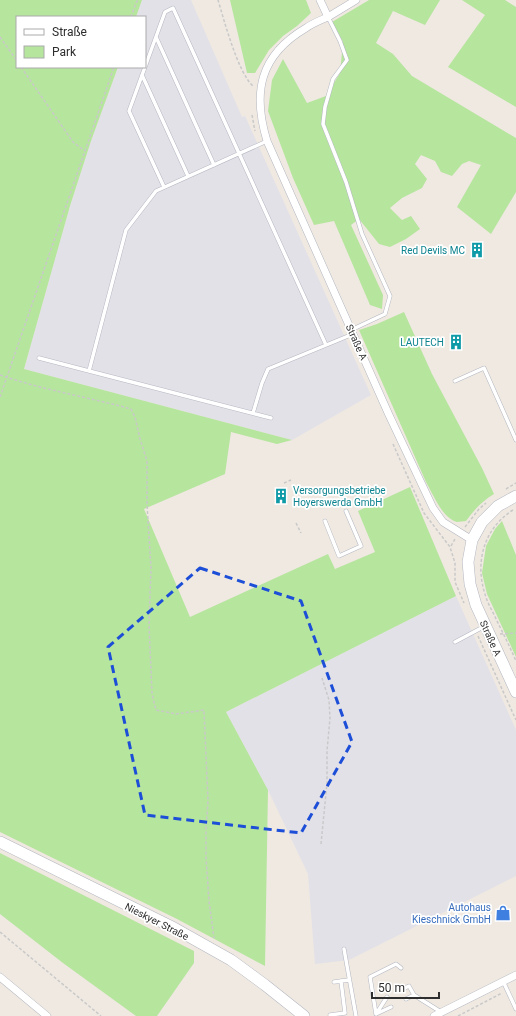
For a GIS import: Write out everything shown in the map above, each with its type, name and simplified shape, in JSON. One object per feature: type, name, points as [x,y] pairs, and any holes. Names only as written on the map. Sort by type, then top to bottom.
[{"type":"main road","points":[[472,540],[482,522],[498,506],[516,496]]},
{"type":"main road","name":"Straße A","points":[[472,540],[468,562],[470,584],[476,605],[516,692]]},
{"type":"main road","name":"Nieskyer Straße","points":[[0,842],[174,928],[231,960],[304,1016]]},
{"type":"street","points":[[320,0],[328,17]]},
{"type":"street","name":"Straße A","points":[[356,0],[306,28],[290,39],[278,50],[264,72],[260,103],[261,118],[267,141],[389,415],[434,508],[443,522],[472,540]]},
{"type":"street","points":[[434,1016],[516,975]]},
{"type":"street","points":[[0,977],[48,1016]]},
{"type":"lane","points":[[146,64],[165,12],[173,8],[326,345]]},
{"type":"lane","points":[[253,413],[268,369],[326,345],[385,314],[390,296],[362,234],[346,182],[323,124],[325,106],[333,79],[347,60],[340,41],[328,17]]},
{"type":"lane","points":[[156,37],[214,165]]},
{"type":"lane","points":[[145,68],[129,111],[164,187]]},
{"type":"lane","points":[[142,75],[188,176]]},
{"type":"lane","points":[[89,370],[126,230],[156,190],[267,141]]},
{"type":"lane","points":[[39,358],[271,418]]},
{"type":"lane","points":[[455,381],[484,368],[516,440]]},
{"type":"lane","points":[[324,521],[340,556],[361,546],[346,511]]},
{"type":"lane","points":[[455,642],[488,630]]},
{"type":"lane","points":[[344,949],[356,1016]]},
{"type":"lane","points":[[375,1015],[370,977],[396,964],[401,968]]},
{"type":"lane","points":[[334,982],[349,980]]},
{"type":"lane","points":[[330,1015],[345,1013],[341,981]]},
{"type":"lane","points":[[503,981],[516,1008]]},
{"type":"lane","points":[[401,990],[409,984],[414,995],[441,1012]]},
{"type":"lane","points":[[406,999],[414,995]]},
{"type":"lane","points":[[375,1015],[387,997]]},
{"type":"lane","points":[[375,1015],[391,1007]]},
{"type":"path","points":[[131,16],[138,0]]},
{"type":"path","points":[[218,0],[229,38],[247,81],[261,92]]},
{"type":"path","points":[[0,37],[16,60]]},
{"type":"path","points":[[22,68],[75,145],[85,152]]},
{"type":"path","points":[[0,397],[114,68]]},
{"type":"path","points":[[0,375],[131,409],[135,417],[147,461],[147,504],[151,568],[148,624],[152,694],[156,710],[176,714],[204,710],[208,801],[206,858],[209,901],[214,936],[212,950]]},
{"type":"path","points":[[284,483],[291,480]]},
{"type":"path","points":[[516,508],[506,515],[489,534],[482,550],[480,564],[482,583],[486,597],[516,661]]},
{"type":"path","points":[[296,523],[301,533]]},
{"type":"path","points":[[488,630],[504,634],[516,633]]},
{"type":"path","points":[[321,844],[327,783],[327,751],[330,718],[329,700],[322,678]]},
{"type":"path","points":[[0,932],[102,1016]]},
{"type":"path","points":[[458,1016],[507,991]]},
{"type":"highlighted area","points":[[200,568],[301,601],[352,742],[301,833],[145,815],[108,647]]},
{"type":"shaded area","points":[[142,0],[191,0],[242,117],[245,116],[371,395],[292,440],[24,369],[70,206],[91,141],[118,68],[146,68],[146,16],[136,16]]},
{"type":"shaded area","points":[[456,596],[516,730],[516,876],[349,960],[315,964],[308,874],[268,790],[226,712]]},
{"type":"green space","points":[[0,0],[142,0],[136,16],[16,16],[16,68],[118,68],[91,141],[70,206],[24,369],[292,440],[277,444],[231,432],[225,474],[144,509],[190,617],[328,554],[335,569],[375,552],[358,511],[410,487],[456,596],[226,712],[268,790],[265,966],[177,919],[0,832]]},
{"type":"green space","points":[[230,0],[306,0],[311,13],[283,36],[269,50],[255,73],[247,73]]},
{"type":"green space","points":[[369,0],[440,0],[425,25],[393,11],[376,43],[393,54],[412,76],[516,138],[516,192],[491,234],[457,207],[481,165],[469,161],[462,164],[452,176],[441,172],[435,161],[421,155],[415,164],[427,179],[422,188],[402,198],[390,208],[402,220],[411,216],[420,229],[406,239],[390,247],[379,244],[359,219],[351,225],[383,295],[382,309],[370,305],[334,221],[314,225],[293,178],[268,111],[272,80],[283,59],[307,103],[326,96],[340,73],[343,42],[332,22]]},
{"type":"green space","points":[[462,0],[505,0],[516,7],[516,107],[448,67],[485,15]]},
{"type":"green space","points":[[404,312],[432,374],[482,468],[494,494],[478,506],[466,521],[457,522],[452,520],[442,511],[435,499],[426,482],[359,330]]},
{"type":"green space","points":[[502,521],[516,555],[516,657],[487,594],[482,573],[486,546],[495,529]]},
{"type":"green space","points":[[0,853],[194,951],[194,963],[157,1016],[136,1016],[63,963],[0,914]]},
{"type":"place","name":"Red Devils MC","points":[[477,250]]},
{"type":"place","name":"LAUTECH","points":[[456,342]]},
{"type":"place","name":"Versorgungsbetriebe Hoyerswerda GmbH","points":[[281,496]]},
{"type":"place","name":"Autohaus Kieschnick GmbH","points":[[503,913]]}]
